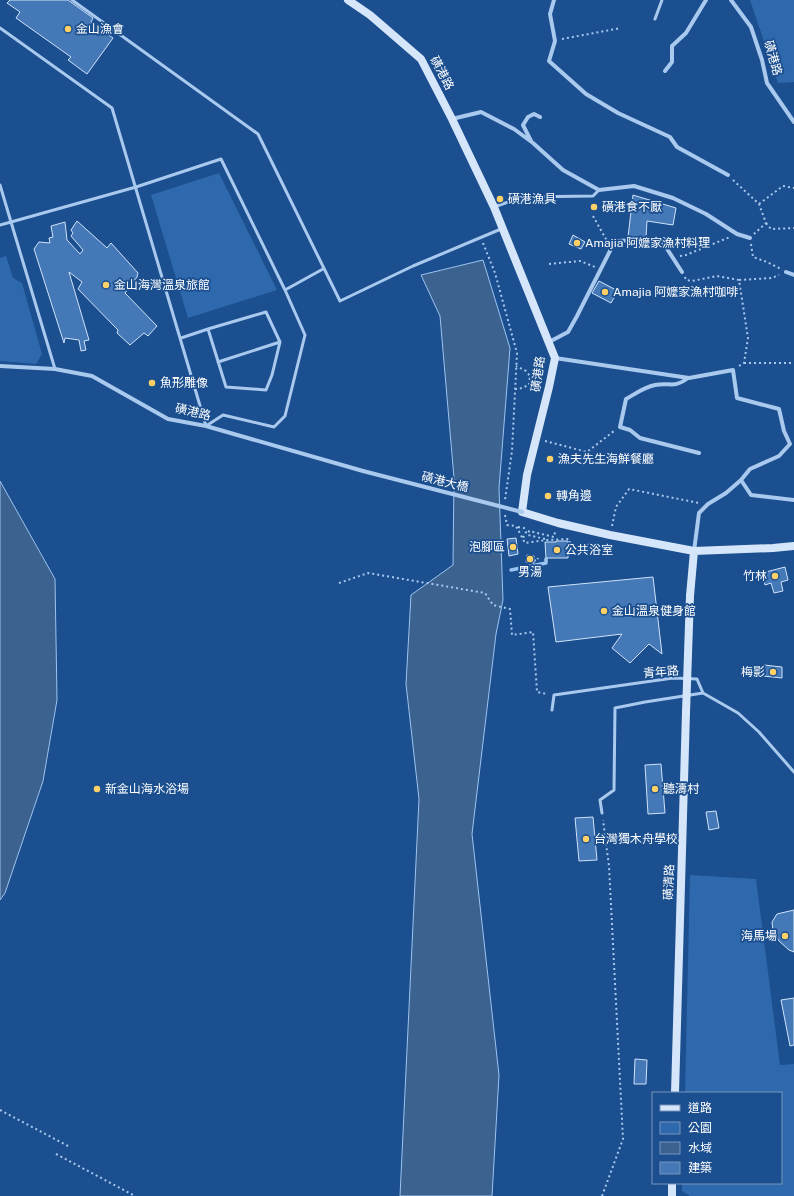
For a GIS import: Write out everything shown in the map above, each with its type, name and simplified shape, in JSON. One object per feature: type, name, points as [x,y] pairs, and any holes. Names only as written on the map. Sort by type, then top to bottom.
[{"type":"street","name":"磺港路","points":[[348,0],[370,15],[421,59],[452,119],[494,207],[555,358],[527,475],[522,512]]},
{"type":"street","points":[[554,0],[550,14],[555,41],[549,61],[586,94],[618,113],[670,137],[677,147],[728,175]]},
{"type":"street","points":[[665,71],[672,62],[672,46],[686,33],[706,0]]},
{"type":"street","name":"磺港路","points":[[731,0],[751,27],[762,60],[767,83],[794,122]]},
{"type":"street","points":[[452,119],[481,112],[514,129],[533,143],[563,170],[599,190],[634,186],[673,198],[706,214],[737,234],[750,238]]},
{"type":"street","points":[[533,143],[523,125],[528,117],[534,114],[540,117]]},
{"type":"street","points":[[549,342],[568,332],[613,245],[618,241],[652,239],[662,241],[682,272]]},
{"type":"street","points":[[786,272],[794,275]]},
{"type":"street","points":[[555,358],[689,378],[733,370],[737,398],[779,409],[784,431],[790,444],[779,456],[750,468],[741,480],[726,493],[708,504],[699,513],[694,551]]},
{"type":"street","name":"磺港路","points":[[0,366],[55,369],[92,376],[168,418],[206,426],[363,471]]},
{"type":"street","points":[[689,378],[679,385],[655,385],[626,399],[620,427],[630,430],[640,438],[699,453]]},
{"type":"street","name":"磺港大橋","points":[[363,471],[522,512]]},
{"type":"street","points":[[741,480],[751,495],[794,500]]},
{"type":"street","points":[[522,512],[558,523],[610,535],[694,551],[794,546]]},
{"type":"street","name":"磺清路","points":[[675,1092],[690,596],[694,551]]},
{"type":"street","points":[[672,1184],[672,1196]]},
{"type":"lane","points":[[72,0],[258,134],[340,302],[413,266],[503,228]]},
{"type":"lane","points":[[655,19],[662,0]]},
{"type":"lane","points":[[0,28],[112,108],[136,187],[206,426],[223,415],[274,427],[285,416],[305,335],[285,290],[221,159],[136,187],[0,225]]},
{"type":"lane","points":[[0,184],[55,369]]},
{"type":"lane","points":[[494,207],[522,197],[592,196],[599,190]]},
{"type":"lane","points":[[285,290],[323,269]]},
{"type":"lane","points":[[180,338],[208,329],[266,312],[280,342],[272,375],[266,390],[226,387],[208,329]]},
{"type":"lane","points":[[218,362],[280,342]]},
{"type":"lane","name":"青年路","points":[[554,695],[673,678],[697,680],[703,693],[738,713],[759,732],[794,772]]},
{"type":"lane","points":[[602,813],[600,800],[614,790],[615,708],[703,693]]},
{"type":"lane","points":[[552,710],[554,695]]},
{"type":"path","points":[[555,41],[622,28]]},
{"type":"path","points":[[728,175],[759,204],[766,223],[771,229],[794,228]]},
{"type":"path","points":[[759,204],[783,186],[794,188]]},
{"type":"path","points":[[593,216],[606,240],[613,245]]},
{"type":"path","points":[[766,223],[761,226],[750,238],[753,257],[767,262],[786,272]]},
{"type":"path","points":[[673,257],[686,255],[737,234]]},
{"type":"path","points":[[481,238],[495,273],[517,353],[512,451],[505,493],[505,506]]},
{"type":"path","points":[[549,264],[580,261],[600,269]]},
{"type":"path","points":[[682,272],[686,280],[692,281],[717,276],[739,280],[772,278],[786,272]]},
{"type":"path","points":[[739,280],[748,338],[744,362]]},
{"type":"path","points":[[733,370],[744,362],[794,363]]},
{"type":"path","points":[[515,389],[529,385],[530,376],[526,371],[516,366]]},
{"type":"path","points":[[536,439],[587,452],[620,427]]},
{"type":"path","points":[[610,535],[616,507],[629,489],[708,504]]},
{"type":"path","points":[[505,512],[507,525],[524,528],[526,532],[523,538]]},
{"type":"path","points":[[516,526],[525,543],[546,540],[569,540],[571,547],[584,549]]},
{"type":"path","points":[[546,540],[528,534],[529,531],[554,537],[555,534]]},
{"type":"path","points":[[534,560],[537,561],[538,558]]},
{"type":"path","points":[[339,583],[368,572],[485,593],[493,605],[510,609],[512,635],[533,632],[537,692],[554,695]]},
{"type":"path","points":[[602,813],[609,866],[623,1139],[602,1196]]},
{"type":"path","points":[[0,1110],[68,1146]]},
{"type":"path","points":[[56,1154],[134,1196]]},
{"type":"green space","points":[[750,0],[794,0],[794,82],[778,83]]},
{"type":"green space","points":[[219,173],[277,290],[188,318],[151,195]]},
{"type":"green space","points":[[6,256],[13,278],[22,283],[42,354],[36,364],[0,361],[0,258]]},
{"type":"green space","points":[[690,875],[756,879],[780,1065],[794,1064],[794,1196],[690,1196],[682,1191],[682,1184],[782,1184],[782,1092],[685,1092]]},
{"type":"water","points":[[483,260],[510,348],[499,488],[503,600],[496,634],[472,834],[499,1075],[492,1196],[400,1196],[419,799],[406,684],[411,595],[453,565],[454,478],[440,316],[421,275]]},
{"type":"water","points":[[0,481],[55,579],[57,700],[43,781],[5,893],[0,900]]},
{"type":"building","points":[[10,0],[68,0],[93,18],[91,22],[113,38],[87,74],[68,60],[71,57],[16,18],[20,12],[7,3]]},
{"type":"building","points":[[633,195],[676,208],[673,225],[647,221],[646,237],[628,237]]},
{"type":"building","name":"金山海灣溫泉旅館","points":[[77,221],[107,248],[111,243],[138,273],[137,277],[125,293],[157,326],[148,336],[144,333],[130,345],[117,333],[118,330],[78,289],[82,282],[69,272],[89,340],[84,341],[86,350],[81,351],[79,340],[65,338],[64,343],[34,249],[39,242],[50,243],[49,238],[53,237],[51,226],[65,222],[67,240],[80,254],[83,250],[71,236],[73,233],[71,230]]},
{"type":"building","name":"Amajia 阿嬤家漁村料理","points":[[573,235],[585,242],[581,249],[569,244]]},
{"type":"building","name":"Amajia 阿嬤家漁村咖啡","points":[[599,281],[618,291],[611,303],[592,293]]},
{"type":"building","name":"泡腳區","points":[[516,538],[518,554],[509,556],[507,539]]},
{"type":"building","name":"公共浴室","points":[[568,541],[568,558],[546,558],[545,542]]},
{"type":"building","points":[[589,544],[593,544],[595,545],[595,553],[589,554],[586,551],[586,547]]},
{"type":"building","name":"男湯","points":[[527,555],[534,556],[534,563],[526,562]]},
{"type":"building","name":"竹林","points":[[785,567],[788,580],[781,582],[783,591],[774,593],[771,583],[765,585],[762,573]]},
{"type":"building","name":"金山溫泉健身館","points":[[653,577],[662,654],[649,644],[630,663],[612,648],[622,634],[556,642],[548,587]]},
{"type":"building","name":"梅影","points":[[764,665],[782,667],[782,678],[763,676]]},
{"type":"building","name":"聽濤村","points":[[661,764],[665,813],[648,814],[645,765]]},
{"type":"building","points":[[716,811],[719,828],[709,830],[706,812]]},
{"type":"building","name":"台灣獨木舟學校","points":[[593,817],[597,860],[579,861],[575,818]]},
{"type":"building","name":"海馬場","points":[[794,910],[794,952],[789,950],[779,941],[773,931],[772,922],[777,914]]},
{"type":"building","points":[[794,998],[794,1045],[790,1046],[781,1000]]},
{"type":"building","points":[[635,1059],[647,1060],[646,1084],[634,1084]]},
{"type":"waterway","points":[[511,570],[546,563],[546,559]]},
{"type":"place","name":"金山漁會","points":[[68,29]]},
{"type":"place","name":"磺港漁具","points":[[500,199]]},
{"type":"place","name":"磺港食不厭","points":[[594,207]]},
{"type":"place","name":"Amajia 阿嬤家漁村料理","points":[[577,243]]},
{"type":"place","name":"金山海灣溫泉旅館","points":[[106,285]]},
{"type":"place","name":"Amajia 阿嬤家漁村咖啡","points":[[605,292]]},
{"type":"place","name":"魚形雕像","points":[[152,383]]},
{"type":"place","name":"漁夫先生海鮮餐廳","points":[[550,459]]},
{"type":"place","name":"轉角邊","points":[[548,496]]},
{"type":"place","name":"泡腳區","points":[[513,547]]},
{"type":"place","name":"公共浴室","points":[[557,550]]},
{"type":"place","name":"男湯","points":[[530,559]]},
{"type":"place","name":"竹林","points":[[775,576]]},
{"type":"place","name":"金山溫泉健身館","points":[[604,611]]},
{"type":"place","name":"梅影","points":[[773,672]]},
{"type":"place","name":"新金山海水浴場","points":[[97,789]]},
{"type":"place","name":"聽濤村","points":[[655,789]]},
{"type":"place","name":"台灣獨木舟學校","points":[[586,839]]},
{"type":"place","name":"海馬場","points":[[785,936]]}]
